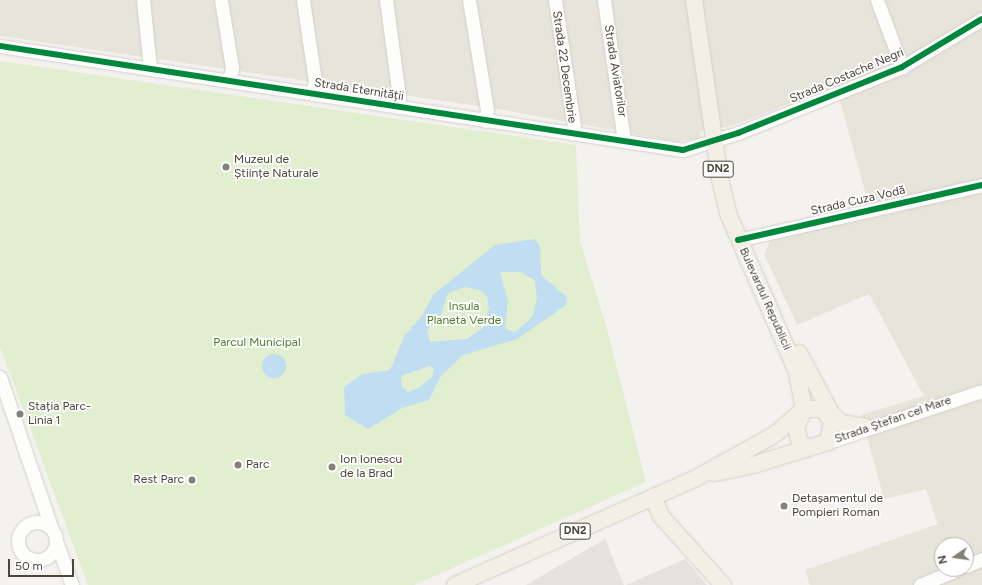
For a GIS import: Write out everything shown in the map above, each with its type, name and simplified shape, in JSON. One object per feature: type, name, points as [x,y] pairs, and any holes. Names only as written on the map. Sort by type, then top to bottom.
[{"type":"main road","name":"Bulevardul Republicii","points":[[694,0],[720,179],[738,240],[780,328],[809,408]]},
{"type":"main road","name":"DN2","points":[[455,585],[696,478],[774,435],[809,408],[810,374],[780,328]]},
{"type":"main road","points":[[810,374],[832,418],[828,442]]},
{"type":"main road","points":[[810,448],[797,437],[796,428],[809,408],[823,409],[832,418],[841,423],[866,427]]},
{"type":"main road","name":"DN2","points":[[735,468],[776,451],[797,437]]},
{"type":"main road","name":"DN2","points":[[696,478],[828,442]]},
{"type":"main road","points":[[653,497],[661,516],[723,585]]},
{"type":"street","points":[[143,0],[150,68]]},
{"type":"street","points":[[220,0],[232,68],[229,81]]},
{"type":"street","points":[[303,0],[314,81],[312,94]]},
{"type":"street","points":[[386,0],[399,96],[397,106]]},
{"type":"street","points":[[469,0],[487,110],[485,121]]},
{"type":"street","name":"Strada 22 Decembrie","points":[[555,0],[574,125],[572,134]]},
{"type":"street","name":"Strada Aviatorilor","points":[[604,0],[624,141]]},
{"type":"street","points":[[877,0],[902,67]]},
{"type":"street","name":"Strada Costache Negri","points":[[714,141],[902,67],[982,19]]},
{"type":"street","name":"Strada Eternității","points":[[0,46],[683,150],[714,141]]},
{"type":"street","name":"Strada Cuza Vodă","points":[[738,240],[982,185]]},
{"type":"street","points":[[0,378],[50,527],[72,584]]},
{"type":"street","name":"Strada Ștefan cel Mare","points":[[828,442],[866,427],[982,391]]},
{"type":"street","points":[[35,480],[36,506],[30,523],[19,534],[20,550],[32,560],[44,559],[53,552],[56,542]]},
{"type":"street","points":[[30,523],[41,522],[50,527]]},
{"type":"street","points":[[44,559],[60,568],[72,584]]},
{"type":"street","points":[[920,585],[940,577]]},
{"type":"shaded area","points":[[0,0],[982,0],[982,585],[810,585],[805,570],[938,524],[926,489],[884,499],[861,415],[924,396],[869,294],[797,325],[764,254],[771,240],[872,217],[836,86],[731,126],[700,131],[701,138],[678,142],[492,108],[0,36]]},
{"type":"shaded area","points":[[605,539],[624,585],[526,585]]},
{"type":"shaded area","points":[[685,559],[707,585],[626,585]]},
{"type":"green space","name":"Parcul Municipal","points":[[0,61],[576,145],[580,241],[607,329],[646,482],[414,585],[88,585],[0,347]]},
{"type":"water","points":[[535,239],[540,246],[541,275],[567,297],[566,305],[517,339],[463,355],[441,376],[429,400],[402,408],[368,429],[345,415],[344,387],[363,374],[390,370],[405,335],[422,316],[434,294],[495,245]],"holes":[[[500,272],[520,272],[535,280],[537,299],[532,317],[516,332],[505,329],[508,301]],[[465,287],[481,290],[487,297],[489,308],[483,328],[467,339],[430,342],[427,330],[441,315],[448,293]],[[430,366],[434,369],[432,377],[419,388],[408,392],[402,387],[401,376]]]},
{"type":"water","points":[[274,354],[283,357],[286,366],[283,375],[274,378],[265,375],[262,366],[265,357]]},
{"type":"cycle path","points":[[0,46],[683,150],[738,133],[902,67],[982,19]]},
{"type":"cycle path","points":[[738,240],[982,185]]},
{"type":"place","name":"Muzeul de Științe Naturale","points":[[226,167]]},
{"type":"place","name":"Stația Parc- Linia 1","points":[[20,414]]},
{"type":"place","name":"Parc","points":[[238,465]]},
{"type":"place","name":"Ion Ionescu de la Brad","points":[[332,467]]},
{"type":"place","name":"Rest Parc","points":[[192,480]]},
{"type":"place","name":"Detașamentul de Pompieri Roman","points":[[784,506]]},
{"type":"park label","name":"Insula Planeta Verde","points":[[464,314]]}]
